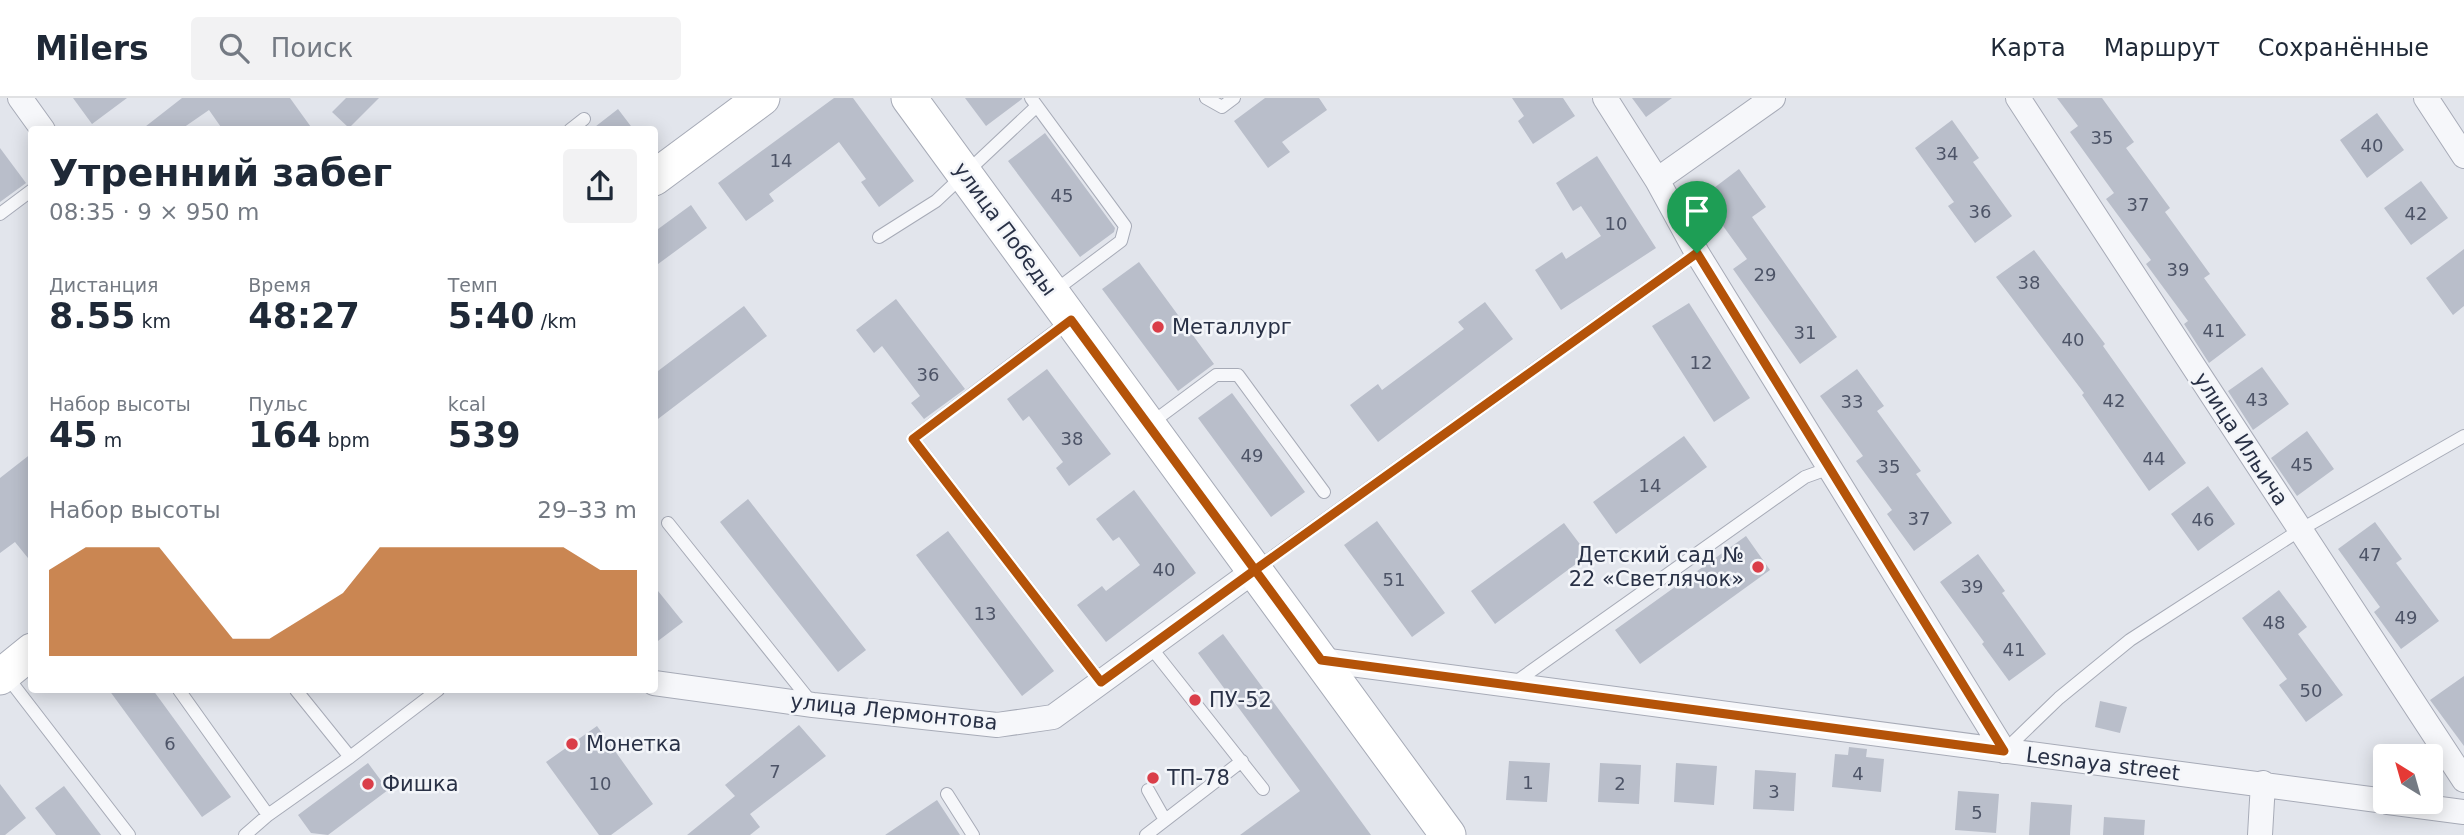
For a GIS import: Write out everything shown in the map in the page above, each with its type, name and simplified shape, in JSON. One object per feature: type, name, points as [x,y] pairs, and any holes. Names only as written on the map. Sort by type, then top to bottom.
[{"type":"street","points":[[20,98],[40,126]]},
{"type":"street","points":[[658,175],[762,98]]},
{"type":"street","name":"улица Победы","points":[[909,98],[1448,835]]},
{"type":"street","points":[[1605,98],[1657,180],[1697,253],[2004,751]]},
{"type":"street","points":[[1657,180],[1773,98]]},
{"type":"street","name":"улица Ильича","points":[[2018,98],[2464,780]]},
{"type":"street","points":[[2426,98],[2464,156]]},
{"type":"street","name":"улица Лермонтова","points":[[658,684],[813,705],[997,725],[1053,717],[1255,570]]},
{"type":"street","points":[[2,675],[28,653]]},
{"type":"street","name":"Lesnaya street","points":[[1321,660],[2373,799]]},
{"type":"street","points":[[2260,835],[2263,783]]},
{"type":"street","name":"Lesnaya street","points":[[2443,810],[2464,813]]},
{"type":"lane","points":[[1206,98],[1222,107],[1234,98]]},
{"type":"lane","points":[[879,237],[936,201],[965,175],[1034,102],[1125,226],[1121,241],[1061,307],[913,439],[1101,682]]},
{"type":"lane","points":[[575,126],[584,119]]},
{"type":"lane","points":[[0,214],[28,193]]},
{"type":"lane","points":[[1255,570],[1697,253]]},
{"type":"lane","points":[[1150,425],[1216,375],[1238,375],[1324,492]]},
{"type":"lane","points":[[2004,751],[2059,698],[2130,640],[2300,530],[2464,436]]},
{"type":"lane","points":[[1511,685],[1805,477],[1830,468]]},
{"type":"lane","points":[[668,523],[813,705]]},
{"type":"lane","points":[[1149,645],[1263,789]]},
{"type":"lane","points":[[2,675],[129,835]]},
{"type":"lane","points":[[182,693],[268,815]]},
{"type":"lane","points":[[298,693],[350,757]]},
{"type":"lane","points":[[245,835],[268,815],[434,693]]},
{"type":"lane","points":[[1150,833],[1242,761]]},
{"type":"lane","points":[[1147,790],[1165,820]]},
{"type":"lane","points":[[947,794],[973,835]]},
{"type":"building","points":[[73,98],[127,98],[92,124]]},
{"type":"building","points":[[182,98],[290,98],[310,126],[220,126],[209,110],[186,126],[146,126]]},
{"type":"building","points":[[346,98],[379,98],[351,126],[347,126],[332,112]]},
{"type":"building","points":[[834,98],[853,98],[914,181],[879,207],[861,182],[866,179],[839,142],[769,194],[774,201],[746,221],[718,183]]},
{"type":"building","points":[[965,98],[1022,98],[1022,99],[986,126]]},
{"type":"building","points":[[1265,98],[1319,98],[1327,110],[1282,142],[1290,152],[1268,168],[1234,121]]},
{"type":"building","points":[[1512,98],[1563,98],[1575,116],[1533,144],[1518,121],[1524,116]]},
{"type":"building","points":[[1632,98],[1672,98],[1646,117]]},
{"type":"building","points":[[2057,98],[2102,98],[2134,142],[2126,148],[2170,208],[2165,212],[2210,274],[2204,278],[2246,335],[2209,363],[2184,324],[2188,321],[2146,264],[2151,260],[2106,199],[2114,193],[2070,132],[2078,126]]},
{"type":"building","points":[[618,109],[631,126],[596,126]]},
{"type":"building","points":[[2377,113],[2404,150],[2367,178],[2340,140]]},
{"type":"building","points":[[1952,120],[1979,158],[1973,162],[2012,216],[1975,243],[1948,206],[1954,202],[1915,148]]},
{"type":"building","points":[[1045,133],[1115,228],[1114,232],[1080,257],[1008,161]]},
{"type":"building","points":[[0,148],[26,183],[0,202]]},
{"type":"building","points":[[1597,156],[1656,248],[1561,310],[1535,270],[1562,252],[1566,259],[1601,236],[1581,206],[1573,211],[1556,183]]},
{"type":"building","points":[[1739,169],[1766,207],[1752,217],[1837,337],[1800,364],[1733,269],[1747,259],[1702,197]]},
{"type":"building","points":[[2421,181],[2448,218],[2411,245],[2384,208]]},
{"type":"building","points":[[691,205],[707,228],[658,264],[658,229]]},
{"type":"building","points":[[2464,249],[2464,306],[2453,315],[2426,278]]},
{"type":"building","points":[[2034,250],[2105,344],[2103,346],[2186,463],[2149,491],[2082,395],[2084,393],[1996,277]]},
{"type":"building","name":"Металлург","points":[[1139,262],[1214,364],[1178,391],[1102,289]]},
{"type":"building","points":[[896,299],[965,389],[924,419],[911,403],[920,396],[882,346],[874,353],[856,330]]},
{"type":"building","points":[[1485,302],[1513,339],[1378,442],[1350,405],[1378,384],[1382,390],[1464,329],[1458,322]]},
{"type":"building","points":[[1689,303],[1750,398],[1714,422],[1652,326]]},
{"type":"building","points":[[744,306],[767,336],[658,419],[658,371]]},
{"type":"building","points":[[2262,367],[2289,404],[2253,430],[2228,391]]},
{"type":"building","points":[[1047,369],[1111,454],[1069,486],[1056,468],[1063,462],[1029,416],[1023,421],[1007,399]]},
{"type":"building","points":[[1857,369],[1884,406],[1877,411],[1921,471],[1916,474],[1952,523],[1914,551],[1887,514],[1892,510],[1856,461],[1863,456],[1820,396]]},
{"type":"building","points":[[1232,393],[1305,492],[1271,517],[1198,418]]},
{"type":"building","points":[[2307,431],[2334,469],[2297,496],[2271,458]]},
{"type":"building","points":[[1684,436],[1707,467],[1616,534],[1593,502]]},
{"type":"building","points":[[28,456],[28,558],[15,542],[0,553],[0,478]]},
{"type":"building","points":[[2208,486],[2235,524],[2198,551],[2171,514]]},
{"type":"building","points":[[1134,490],[1196,573],[1106,642],[1077,605],[1102,586],[1106,591],[1140,565],[1119,537],[1113,541],[1096,519]]},
{"type":"building","points":[[748,499],[866,650],[838,672],[720,522]]},
{"type":"building","points":[[1377,521],[1445,613],[1412,637],[1344,545]]},
{"type":"building","points":[[2375,522],[2402,559],[2396,563],[2439,621],[2401,649],[2374,612],[2380,607],[2338,549]]},
{"type":"building","points":[[1564,523],[1588,555],[1495,624],[1471,591]]},
{"type":"building","points":[[948,531],[1054,671],[1022,696],[916,555]]},
{"type":"building","points":[[1746,536],[1770,570],[1640,664],[1615,630]]},
{"type":"building","points":[[1978,554],[2046,654],[2009,681],[1940,582]]},
{"type":"building","points":[[2279,590],[2307,627],[2298,634],[2343,695],[2306,722],[2279,685],[2287,679],[2242,618]]},
{"type":"building","points":[[658,591],[683,622],[658,641]]},
{"type":"building","points":[[1223,634],[1371,835],[1240,835],[1300,791],[1198,653]]},
{"type":"building","points":[[2464,676],[2464,746],[2430,700]]},
{"type":"building","points":[[111,693],[155,693],[231,797],[202,817]]},
{"type":"building","points":[[2100,701],[2127,707],[2120,733],[2095,727]]},
{"type":"building","points":[[799,725],[826,756],[750,814],[760,827],[750,835],[687,835],[735,796],[725,785]]},
{"type":"building","points":[[597,726],[653,804],[611,835],[599,835],[546,762]]},
{"type":"building","points":[[1849,747],[1867,749],[1866,757],[1884,759],[1881,792],[1832,787],[1835,754],[1848,755]]},
{"type":"building","points":[[1509,761],[1550,763],[1547,802],[1506,800]]},
{"type":"building","points":[[368,763],[388,790],[328,835],[311,833],[298,815]]},
{"type":"building","points":[[1600,763],[1641,765],[1639,804],[1598,802]]},
{"type":"building","points":[[1676,763],[1717,766],[1714,805],[1674,802]]},
{"type":"building","points":[[1755,770],[1796,773],[1794,811],[1753,809]]},
{"type":"building","points":[[0,784],[26,818],[5,835],[0,835]]},
{"type":"building","points":[[64,786],[101,835],[56,835],[35,808]]},
{"type":"building","points":[[1958,791],[1999,794],[1996,833],[1955,830]]},
{"type":"building","points":[[937,800],[960,835],[885,835]]},
{"type":"building","points":[[2031,802],[2072,805],[2070,835],[2029,835]]},
{"type":"building","points":[[2104,817],[2145,820],[2144,835],[2103,835]]},
{"type":"place","name":"Металлург","points":[[1158,327]]},
{"type":"place","name":"Детский сад № 22 «Светлячок»","points":[[1758,567]]},
{"type":"place","name":"ПУ-52","points":[[1195,700]]},
{"type":"place","name":"Монетка","points":[[572,744]]},
{"type":"place","name":"ТП-78","points":[[1153,778]]},
{"type":"place","name":"Фишка","points":[[368,784]]},
{"type":"route","points":[[1697,253],[1255,570],[1071,320],[913,439],[1101,682],[1255,570],[1321,660],[2004,751],[1697,253]]}]
